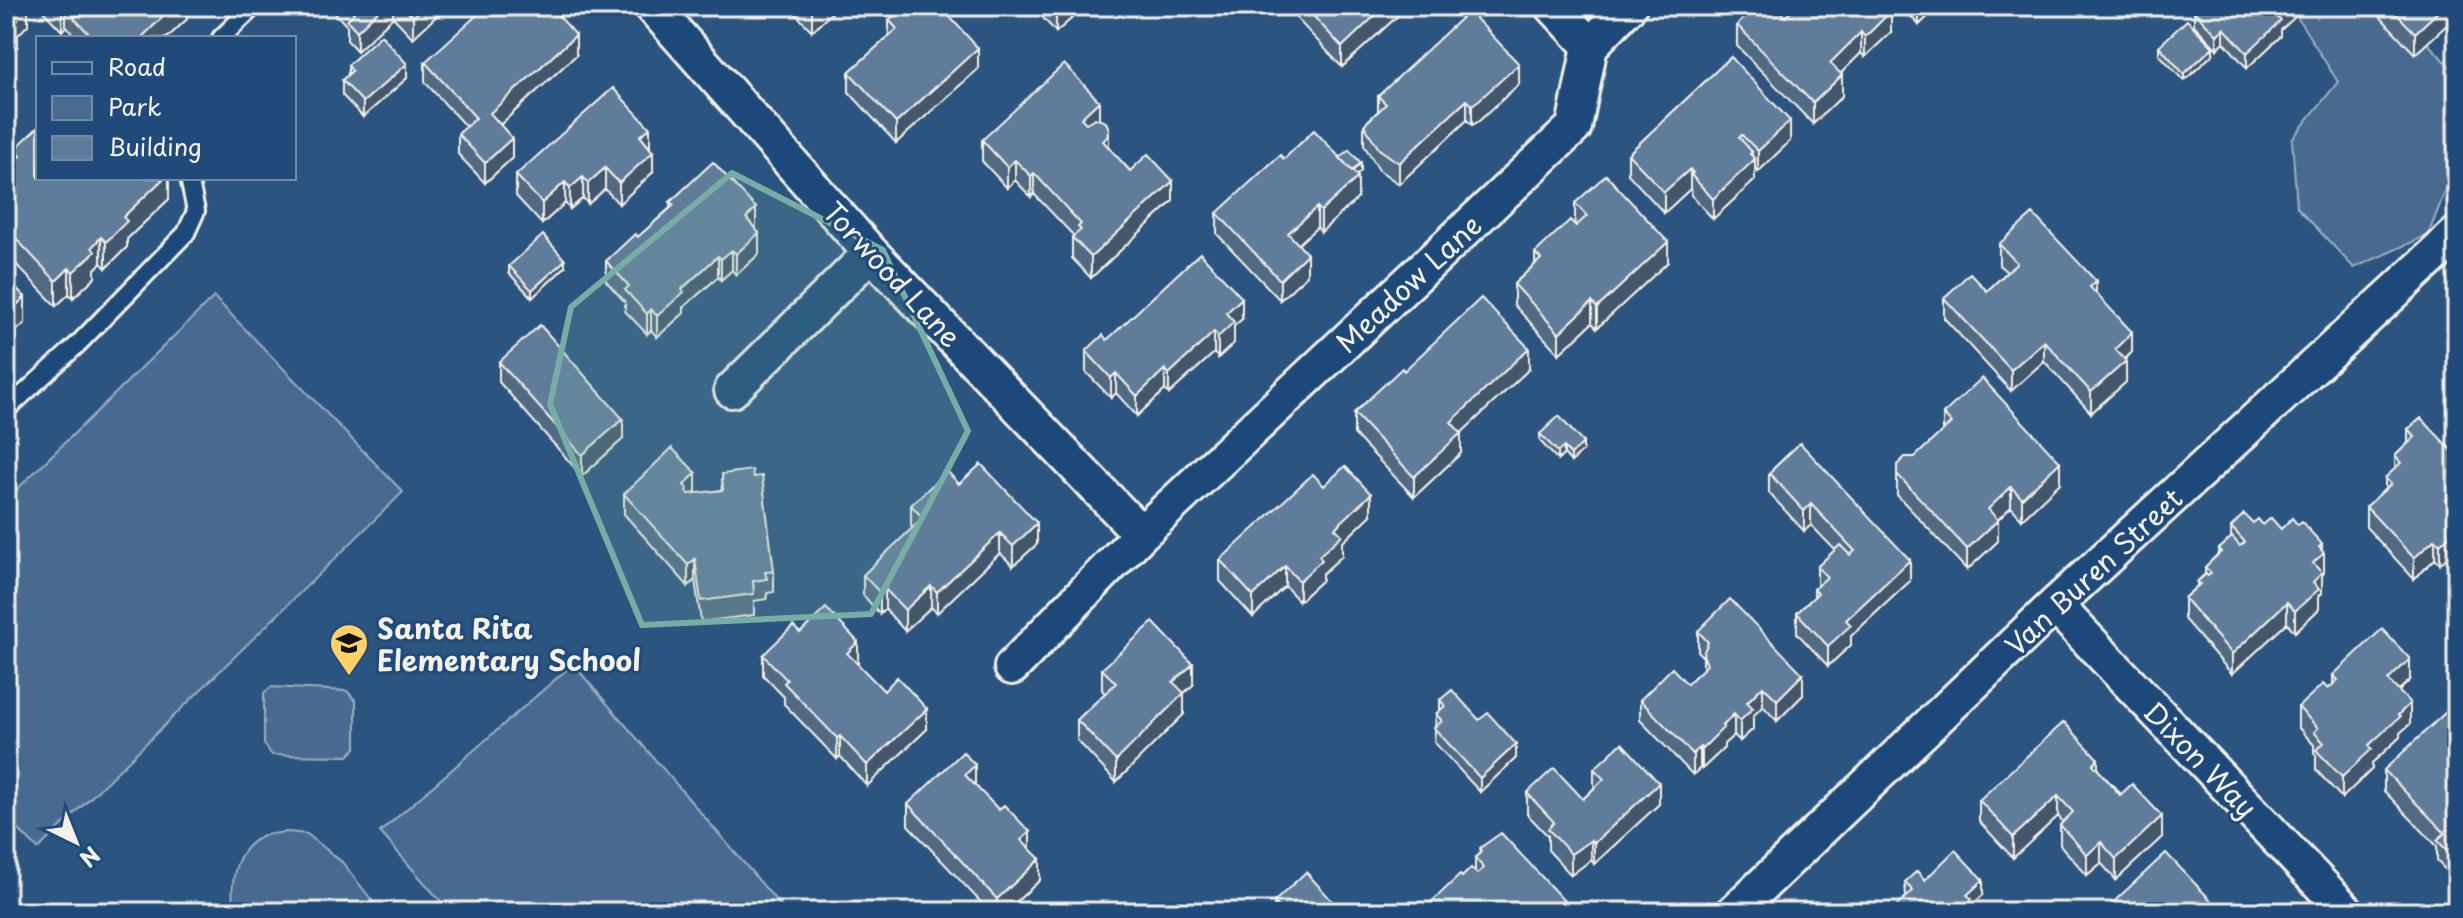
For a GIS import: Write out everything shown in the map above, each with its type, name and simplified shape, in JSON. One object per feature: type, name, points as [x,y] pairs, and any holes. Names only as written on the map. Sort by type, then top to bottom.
[{"type":"street","name":"Torwood Lane","points":[[652,6],[871,253],[1141,534]]},
{"type":"street","points":[[1553,6],[1590,46],[1629,6]]},
{"type":"street","name":"Meadow Lane","points":[[1012,667],[1141,534],[1574,127],[1590,46]]},
{"type":"street","name":"Van Buren Street","points":[[1734,912],[2055,605],[2457,234]]},
{"type":"street","points":[[732,390],[871,253]]},
{"type":"street","name":"Dixon Way","points":[[2055,605],[2347,912]]},
{"type":"lane","points":[[223,36],[254,6]]},
{"type":"lane","points":[[6,410],[77,345],[186,233],[196,211],[189,180]]},
{"type":"highlighted area","points":[[732,173],[883,250],[968,431],[871,614],[642,625],[550,404],[571,307]]},
{"type":"green space","points":[[2290,6],[2392,6],[2457,74],[2457,161],[2428,235],[2354,268],[2297,207],[2292,139],[2338,82]]},
{"type":"green space","points":[[214,297],[403,492],[38,849],[6,817],[6,500]]},
{"type":"green space","points":[[573,664],[786,912],[450,912],[380,832]]},
{"type":"green space","points":[[271,687],[347,691],[356,701],[356,748],[348,756],[272,755],[264,744],[264,693]]},
{"type":"green space","points":[[288,832],[307,834],[342,862],[381,912],[233,912],[233,878],[239,858],[263,836]]},
{"type":"building","points":[[6,6],[22,6],[13,15],[18,20],[6,32]]},
{"type":"building","points":[[71,6],[174,6],[143,36],[91,36],[74,18],[78,14]]},
{"type":"building","points":[[348,6],[383,6],[357,31],[347,20],[354,13]]},
{"type":"building","points":[[402,6],[425,6],[413,17]]},
{"type":"building","points":[[487,6],[550,6],[576,35],[490,113],[512,138],[485,163],[458,134],[476,118],[425,62]]},
{"type":"building","points":[[904,6],[940,6],[978,48],[896,123],[849,72],[897,29],[889,20]]},
{"type":"building","points":[[1304,6],[1385,6],[1342,47]]},
{"type":"building","points":[[1757,6],[1775,6],[1785,17],[1797,6],[1886,6],[1891,11],[1865,37],[1861,32],[1830,63],[1842,75],[1813,103],[1737,25]]},
{"type":"building","points":[[2200,6],[2291,6],[2278,18],[2281,21],[2247,53],[2224,28],[2217,35],[2194,11]]},
{"type":"building","points":[[2389,6],[2444,6],[2415,33]]},
{"type":"building","points":[[1469,11],[1519,64],[1472,105],[1467,100],[1399,163],[1379,149],[1364,125],[1386,104],[1378,96]]},
{"type":"building","points":[[2187,20],[2213,47],[2184,74],[2159,46]]},
{"type":"building","points":[[381,35],[407,64],[363,102],[342,80],[352,71],[348,65]]},
{"type":"building","points":[[1731,57],[1790,121],[1758,151],[1742,135],[1739,137],[1755,159],[1713,199],[1691,175],[1690,169],[1664,192],[1628,154]]},
{"type":"building","points":[[1064,64],[1099,101],[1081,118],[1086,123],[1095,118],[1106,122],[1109,129],[1103,141],[1130,171],[1148,154],[1173,181],[1091,257],[1072,237],[1081,230],[1078,227],[1081,224],[1034,173],[1031,176],[1015,160],[1007,167],[982,140]]},
{"type":"building","points":[[613,88],[650,128],[640,136],[653,152],[619,183],[605,168],[588,183],[583,177],[570,188],[565,182],[542,203],[516,175]]},
{"type":"building","points":[[36,129],[36,180],[162,180],[123,217],[127,221],[106,242],[101,237],[92,247],[95,252],[73,272],[69,268],[56,281],[8,230],[6,232],[6,156],[13,163],[21,156],[15,149]]},
{"type":"building","points":[[1314,130],[1358,177],[1321,211],[1317,207],[1288,233],[1307,254],[1280,280],[1217,213],[1280,155],[1284,159]]},
{"type":"building","points":[[1349,150],[1361,163],[1352,171],[1340,158]]},
{"type":"building","points":[[713,162],[756,208],[746,218],[759,233],[736,254],[732,250],[721,259],[718,256],[657,316],[651,309],[647,314],[625,290],[629,286],[606,261],[635,234],[638,237],[674,205],[670,202]]},
{"type":"building","points":[[1606,175],[1668,242],[1597,308],[1592,302],[1559,333],[1514,284],[1541,259],[1535,253],[1570,220],[1576,226],[1587,216],[1575,203]]},
{"type":"building","points":[[2033,214],[2096,281],[2090,287],[2132,332],[2115,349],[2126,361],[2091,392],[2044,341],[2011,370],[1944,298],[1970,273],[1987,291],[2017,263],[1999,244]]},
{"type":"building","points":[[543,235],[565,260],[532,290],[509,266]]},
{"type":"building","points":[[1200,253],[1242,298],[1226,313],[1234,322],[1218,337],[1214,332],[1169,374],[1165,369],[1137,396],[1116,373],[1111,378],[1086,351],[1103,335],[1107,340]]},
{"type":"building","points":[[6,277],[25,297],[6,315]]},
{"type":"building","points":[[1481,298],[1529,348],[1451,422],[1461,433],[1414,477],[1354,413],[1402,368],[1404,371]]},
{"type":"building","points":[[540,325],[623,419],[582,455],[499,362]]},
{"type":"building","points":[[1982,378],[2060,462],[2022,498],[2011,487],[1988,509],[1998,520],[1967,549],[1897,474],[1897,465],[1905,457],[1915,457],[1951,423],[1943,414]]},
{"type":"building","points":[[1559,416],[1583,443],[1571,455],[1564,447],[1558,452],[1540,434]]},
{"type":"building","points":[[2421,418],[2457,456],[2457,475],[2452,480],[2457,489],[2446,500],[2457,512],[2457,528],[2440,544],[2435,539],[2414,558],[2366,507],[2391,484],[2385,478],[2401,463],[2395,456],[2415,437],[2408,429]]},
{"type":"building","points":[[1800,443],[1910,560],[1846,620],[1851,625],[1828,646],[1797,613],[1818,593],[1814,589],[1827,577],[1817,567],[1840,545],[1850,555],[1855,551],[1811,504],[1804,511],[1769,473]]},
{"type":"building","points":[[672,448],[696,473],[684,485],[689,494],[723,490],[722,474],[752,470],[753,477],[762,476],[774,571],[765,572],[767,579],[753,581],[754,594],[701,601],[695,559],[688,565],[624,494]]},
{"type":"building","points":[[981,464],[1037,523],[1013,546],[1000,533],[937,592],[931,586],[905,610],[885,589],[880,593],[863,575],[923,518],[911,505],[947,471],[959,484]]},
{"type":"building","points":[[1345,466],[1371,494],[1335,528],[1342,535],[1319,556],[1322,560],[1299,581],[1285,566],[1253,596],[1220,560],[1313,474],[1324,486]]},
{"type":"building","points":[[2244,514],[2253,523],[2258,519],[2263,525],[2271,518],[2281,529],[2292,518],[2298,525],[2302,522],[2322,544],[2319,547],[2324,553],[2313,563],[2322,573],[2313,582],[2319,589],[2295,611],[2287,602],[2232,654],[2184,598],[2200,584],[2197,582],[2211,573],[2205,567],[2221,552],[2218,549],[2232,537],[2240,546],[2245,542],[2231,527]]},
{"type":"building","points":[[1730,599],[1803,674],[1777,700],[1763,686],[1747,702],[1753,708],[1740,721],[1734,714],[1702,749],[1700,747],[1693,754],[1640,700],[1672,668],[1687,684],[1707,665],[1703,654],[1708,642],[1698,631]]},
{"type":"building","points":[[826,608],[858,642],[847,653],[884,691],[897,677],[927,709],[867,765],[784,683],[787,680],[763,655],[793,626],[800,633]]},
{"type":"building","points":[[1153,622],[1193,664],[1173,682],[1184,693],[1116,761],[1077,720],[1116,683],[1102,669]]},
{"type":"building","points":[[2382,629],[2410,659],[2388,680],[2410,703],[2398,715],[2400,717],[2369,745],[2372,749],[2342,777],[2316,750],[2324,743],[2314,732],[2318,728],[2298,707],[2323,684],[2328,689],[2338,680],[2333,675]]},
{"type":"building","points":[[1452,690],[1479,720],[1488,713],[1516,744],[1480,778],[1434,728],[1442,721],[1436,714],[1445,706],[1440,700]]},
{"type":"building","points":[[2446,712],[2457,724],[2457,759],[2452,763],[2457,768],[2457,861],[2437,840],[2445,833],[2384,770]]},
{"type":"building","points":[[2064,722],[2098,759],[2093,764],[2120,795],[2132,784],[2162,816],[2116,859],[2101,842],[2087,855],[2060,825],[2073,812],[2058,796],[2013,837],[1979,800]]},
{"type":"building","points":[[1622,743],[1659,783],[1594,843],[1591,840],[1571,854],[1548,829],[1554,822],[1527,793],[1554,768],[1583,799],[1604,779],[1594,769]]},
{"type":"building","points":[[963,752],[975,765],[965,775],[999,810],[1004,805],[1030,832],[1021,840],[1040,859],[997,899],[908,804]]},
{"type":"building","points":[[1501,833],[1566,903],[1557,912],[1431,912],[1426,907],[1460,875],[1462,877],[1471,868],[1477,874],[1484,868],[1475,858],[1481,852],[1480,848]]},
{"type":"building","points":[[1955,850],[1983,880],[1967,895],[1972,899],[1959,911],[1955,906],[1949,912],[1890,912],[1913,891],[1905,882],[1917,871],[1925,880]]},
{"type":"building","points":[[2166,853],[2222,912],[2103,912]]},
{"type":"building","points":[[1306,872],[1342,912],[1283,912],[1274,902]]},
{"type":"place","name":"Santa Rita Elementary School","points":[[349,677]]}]
